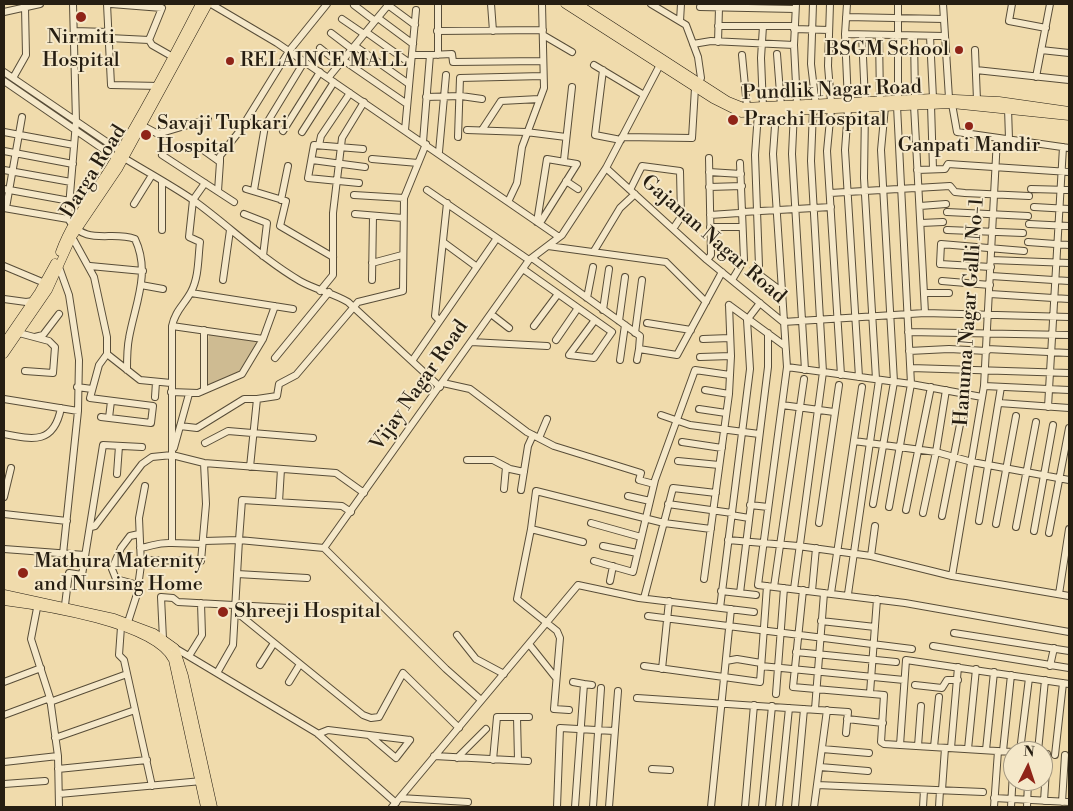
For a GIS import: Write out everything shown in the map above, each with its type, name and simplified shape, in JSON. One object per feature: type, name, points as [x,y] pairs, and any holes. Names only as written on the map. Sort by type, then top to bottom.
[{"type":"main road","name":"Darga Road","points":[[4,354],[19,333],[47,284],[72,224],[143,126],[172,57],[200,4]]},
{"type":"main road","name":"Darga Road","points":[[120,156],[209,4]]},
{"type":"main road","name":"Pundlik Nagar Road","points":[[565,4],[697,85],[732,110],[977,100],[1069,110]]},
{"type":"main road","name":"Pundlik Nagar Road","points":[[578,4],[662,63]]},
{"type":"main road","name":"Pundlik Nagar Road","points":[[697,85],[728,101],[761,110]]},
{"type":"main road","name":"Pundlik Nagar Road","points":[[950,101],[1069,116]]},
{"type":"main road","name":"Darga Road","points":[[4,343],[59,267],[72,237],[72,224]]},
{"type":"main road","points":[[4,594],[124,625],[172,650]]},
{"type":"main road","points":[[4,601],[66,605],[163,639],[172,650],[204,781],[213,807]]},
{"type":"main road","points":[[204,781],[205,807]]},
{"type":"street","points":[[4,12],[40,4]]},
{"type":"street","points":[[72,224],[70,201],[76,130],[73,4]]},
{"type":"street","points":[[149,40],[162,8],[109,4],[111,85],[161,86]]},
{"type":"street","points":[[209,4],[289,51],[439,152],[559,237]]},
{"type":"street","points":[[247,119],[289,51],[327,4]]},
{"type":"street","points":[[438,4],[438,55]]},
{"type":"street","points":[[491,4],[493,31]]},
{"type":"street","points":[[508,202],[518,183],[522,147],[526,132],[544,88],[542,4]]},
{"type":"street","points":[[603,70],[596,135],[621,138],[692,138],[697,85],[701,72],[693,44],[686,25],[651,4]]},
{"type":"street","points":[[680,21],[681,4]]},
{"type":"street","points":[[794,589],[798,546],[823,372],[810,161],[815,108],[811,64],[813,4]]},
{"type":"street","points":[[830,4],[831,106],[827,151],[841,374]]},
{"type":"street","points":[[847,4],[845,34],[848,105],[845,150],[858,377]]},
{"type":"street","points":[[889,507],[911,384],[906,314],[897,103],[896,35],[898,4]]},
{"type":"street","points":[[943,4],[950,101],[957,132],[1066,148],[1061,172],[1048,407]]},
{"type":"street","points":[[1012,4],[1009,21],[1046,28]]},
{"type":"street","points":[[1036,77],[1050,4]]},
{"type":"street","points":[[354,5],[413,44]]},
{"type":"street","points":[[328,78],[387,5],[415,25]]},
{"type":"street","points":[[13,78],[26,54],[25,7]]},
{"type":"street","points":[[700,7],[796,7],[794,28],[796,108],[792,154],[805,370]]},
{"type":"street","points":[[718,42],[719,8]]},
{"type":"street","points":[[405,130],[416,10]]},
{"type":"street","points":[[846,17],[944,19]]},
{"type":"street","points":[[342,19],[411,64]]},
{"type":"street","points":[[718,26],[763,26],[829,30]]},
{"type":"street","points":[[759,266],[759,212],[755,155],[761,110],[763,26]]},
{"type":"street","points":[[74,31],[149,40]]},
{"type":"street","points":[[437,31],[543,33],[572,52]]},
{"type":"street","points":[[331,33],[409,84]]},
{"type":"street","points":[[845,34],[945,36]]},
{"type":"street","points":[[848,594],[878,379],[872,316],[863,148],[865,104],[862,35]]},
{"type":"street","points":[[872,504],[894,382],[881,150],[882,103],[879,35]]},
{"type":"street","points":[[914,36],[914,102],[925,313]]},
{"type":"street","points":[[930,36],[933,169]]},
{"type":"street","points":[[149,40],[152,45],[172,57]]},
{"type":"street","points":[[693,44],[711,40],[718,42],[794,45]]},
{"type":"street","points":[[320,48],[408,104]]},
{"type":"street","points":[[975,50],[977,100]]},
{"type":"street","points":[[1041,50],[1069,53]]},
{"type":"street","points":[[412,55],[452,54],[453,62],[543,61]]},
{"type":"street","points":[[777,54],[778,109],[773,154],[787,367],[758,584],[824,593],[848,594],[1069,632]]},
{"type":"street","points":[[180,426],[197,428],[242,400],[278,396],[279,384],[296,375],[358,302],[403,291],[404,198],[424,143],[430,55]]},
{"type":"street","points":[[742,55],[747,106]]},
{"type":"street","points":[[254,190],[265,126],[304,62]]},
{"type":"street","name":"Vijay Nagar Road","points":[[324,548],[530,259],[559,237],[606,168],[662,63]]},
{"type":"street","points":[[594,65],[644,95]]},
{"type":"street","points":[[976,70],[1069,80]]},
{"type":"street","points":[[4,72],[76,122],[120,156]]},
{"type":"street","points":[[283,131],[320,72]]},
{"type":"street","points":[[439,152],[446,75]]},
{"type":"street","points":[[458,138],[461,96],[460,78],[544,76]]},
{"type":"street","points":[[4,81],[76,130],[193,200],[263,256],[300,280],[320,291],[329,292],[354,307],[441,385],[470,388],[536,437],[554,446],[641,473],[639,480],[654,484]]},
{"type":"street","points":[[302,132],[334,82]]},
{"type":"street","points":[[564,160],[572,87]]},
{"type":"street","points":[[319,145],[321,136],[350,93]]},
{"type":"street","points":[[426,96],[461,96],[482,99]]},
{"type":"street","points":[[482,130],[501,102],[538,99]]},
{"type":"street","points":[[320,291],[333,275],[334,213],[342,138],[364,102]]},
{"type":"street","points":[[1008,108],[1009,139]]},
{"type":"street","points":[[22,117],[12,172],[6,189],[5,208],[72,224],[94,238],[127,236],[135,239],[141,251],[143,271],[128,340],[127,370]]},
{"type":"street","points":[[143,126],[158,134],[208,119]]},
{"type":"street","points":[[467,130],[526,132],[566,137]]},
{"type":"street","points":[[4,132],[74,145]]},
{"type":"street","points":[[218,191],[220,156],[238,133]]},
{"type":"street","name":"Hanuma Nagar Galli No-1","points":[[952,576],[986,369],[997,138]]},
{"type":"street","points":[[359,183],[308,178],[314,145],[363,149]]},
{"type":"street","points":[[199,148],[220,162]]},
{"type":"street","points":[[4,152],[73,164]]},
{"type":"street","points":[[162,155],[234,202]]},
{"type":"street","points":[[707,260],[711,255],[709,158]]},
{"type":"street","points":[[372,159],[418,163]]},
{"type":"street","points":[[547,159],[564,160],[577,164],[538,222],[547,159]]},
{"type":"street","points":[[312,160],[365,167]]},
{"type":"street","points":[[732,280],[744,260],[740,163]]},
{"type":"street","points":[[917,170],[945,168],[948,164],[1069,172]]},
{"type":"street","points":[[281,200],[288,166]]},
{"type":"street","points":[[594,251],[632,192],[642,166],[680,171],[681,217],[673,229]]},
{"type":"street","name":"Gajanan Nagar Road","points":[[606,168],[707,260],[783,322],[925,313],[1069,318]]},
{"type":"street","points":[[4,170],[71,182]]},
{"type":"street","points":[[709,172],[741,174]]},
{"type":"street","points":[[134,204],[152,175]]},
{"type":"street","points":[[566,181],[578,189]]},
{"type":"street","points":[[162,182],[162,230]]},
{"type":"street","points":[[172,543],[170,392],[172,326],[175,312],[191,293],[196,276],[200,242],[189,237],[193,200],[205,183]]},
{"type":"street","points":[[709,187],[742,186]]},
{"type":"street","points":[[830,193],[950,186],[956,192],[1029,196]]},
{"type":"street","points":[[6,189],[70,201]]},
{"type":"street","points":[[246,189],[286,201],[280,226],[333,256]]},
{"type":"street","points":[[1031,189],[1069,190]]},
{"type":"street","points":[[427,190],[588,298],[640,336],[637,360]]},
{"type":"street","points":[[354,195],[404,198]]},
{"type":"street","points":[[439,320],[435,316],[447,203]]},
{"type":"street","points":[[920,206],[946,204]]},
{"type":"street","points":[[710,215],[831,207]]},
{"type":"street","points":[[1034,207],[1069,209]]},
{"type":"street","points":[[947,212],[1028,216]]},
{"type":"street","points":[[244,214],[267,224],[263,256]]},
{"type":"street","points":[[355,214],[403,218]]},
{"type":"street","points":[[372,280],[373,216]]},
{"type":"street","points":[[921,223],[943,222]]},
{"type":"street","points":[[1029,224],[1069,226]]},
{"type":"street","points":[[710,227],[739,226]]},
{"type":"street","points":[[223,280],[230,230]]},
{"type":"street","points":[[947,230],[1023,233]]},
{"type":"street","points":[[72,237],[82,256],[90,266],[107,337],[107,354],[99,365],[90,398],[153,406],[151,424],[101,417]]},
{"type":"street","points":[[412,360],[497,238]]},
{"type":"street","points":[[442,242],[477,267]]},
{"type":"street","points":[[1028,242],[1069,245]]},
{"type":"street","points":[[1024,251],[941,244],[940,264],[1069,263]]},
{"type":"street","points":[[548,246],[666,262],[706,302]]},
{"type":"street","points":[[372,263],[402,256]]},
{"type":"street","points":[[4,266],[47,284]]},
{"type":"street","points":[[90,266],[143,271]]},
{"type":"street","points":[[59,267],[69,295],[79,360],[78,411],[63,554]]},
{"type":"street","points":[[588,298],[593,267]]},
{"type":"street","points":[[523,269],[612,332],[594,358],[569,355],[595,320]]},
{"type":"street","points":[[603,310],[609,269]]},
{"type":"street","points":[[752,270],[781,291]]},
{"type":"street","points":[[639,349],[677,355],[722,272]]},
{"type":"street","points":[[990,276],[1069,281]]},
{"type":"street","points":[[620,360],[625,277]]},
{"type":"street","points":[[635,333],[642,280]]},
{"type":"street","points":[[942,281],[990,284]]},
{"type":"street","points":[[924,293],[949,295],[950,282]]},
{"type":"street","points":[[141,285],[163,289]]},
{"type":"street","points":[[275,358],[329,292]]},
{"type":"street","points":[[191,293],[293,309]]},
{"type":"street","points":[[534,326],[558,294]]},
{"type":"street","points":[[990,294],[1069,299]]},
{"type":"street","points":[[4,299],[26,302],[34,301]]},
{"type":"street","points":[[720,608],[750,370],[747,320],[760,303]]},
{"type":"street","points":[[704,578],[729,394],[731,356],[728,305],[785,346]]},
{"type":"street","points":[[170,392],[189,394],[204,390],[242,374],[263,339],[275,306]]},
{"type":"street","points":[[556,340],[578,308]]},
{"type":"street","points":[[34,337],[43,335],[59,314]]},
{"type":"street","points":[[492,314],[510,328]]},
{"type":"street","points":[[647,324],[691,330]]},
{"type":"street","points":[[172,326],[263,339]]},
{"type":"street","points":[[204,330],[204,390]]},
{"type":"street","points":[[908,332],[1069,334]]},
{"type":"street","points":[[19,333],[48,341],[55,347],[53,373],[25,371]]},
{"type":"street","points":[[740,593],[768,367],[768,333]]},
{"type":"street","points":[[703,339],[730,338]]},
{"type":"street","points":[[472,342],[547,346]]},
{"type":"street","points":[[909,351],[949,349],[1069,353]]},
{"type":"street","points":[[107,354],[140,380],[171,383]]},
{"type":"street","points":[[700,357],[731,356]]},
{"type":"street","points":[[787,367],[931,387],[982,397]]},
{"type":"street","points":[[911,368],[1069,372]]},
{"type":"street","points":[[594,561],[632,572],[654,484],[695,370],[730,375]]},
{"type":"street","points":[[644,666],[760,682],[763,631],[781,544],[804,379]]},
{"type":"street","points":[[155,397],[156,382]]},
{"type":"street","points":[[819,523],[838,385]]},
{"type":"street","points":[[77,386],[92,389]]},
{"type":"street","points":[[984,386],[1069,390]]},
{"type":"street","points":[[831,592],[862,387]]},
{"type":"street","points":[[906,510],[931,387]]},
{"type":"street","points":[[979,521],[1001,387]]},
{"type":"street","points":[[705,390],[729,394]]},
{"type":"street","points":[[923,513],[936,452],[946,390]]},
{"type":"street","points":[[172,455],[189,394]]},
{"type":"street","points":[[4,399],[78,411]]},
{"type":"street","points":[[250,467],[257,399]]},
{"type":"street","points":[[109,418],[111,401]]},
{"type":"street","points":[[942,516],[964,404]]},
{"type":"street","points":[[999,404],[1069,408]]},
{"type":"street","points":[[782,405],[834,412]]},
{"type":"street","points":[[4,434],[32,439],[45,435],[58,424],[61,408]]},
{"type":"street","points":[[699,409],[726,413]]},
{"type":"street","points":[[661,415],[677,421],[759,434]]},
{"type":"street","points":[[996,524],[1016,416]]},
{"type":"street","points":[[521,490],[528,446],[548,419]]},
{"type":"street","points":[[1016,527],[1036,422]]},
{"type":"street","points":[[1034,531],[1054,425]]},
{"type":"street","points":[[1049,533],[1069,428]]},
{"type":"street","points":[[205,443],[228,431],[313,438]]},
{"type":"street","points":[[854,441],[917,451],[936,452],[972,462],[1069,480]]},
{"type":"street","points":[[682,442],[722,448]]},
{"type":"street","points":[[66,605],[69,574],[82,575],[103,445],[142,448]]},
{"type":"street","points":[[117,474],[119,446]]},
{"type":"street","points":[[91,527],[95,526],[142,464],[152,457],[172,455],[204,463],[336,473],[364,493]]},
{"type":"street","points":[[467,460],[493,460],[506,467],[524,472]]},
{"type":"street","points":[[678,460],[720,465]]},
{"type":"street","points":[[140,560],[201,561],[204,463]]},
{"type":"street","points":[[504,489],[506,467]]},
{"type":"street","points":[[4,497],[11,468]]},
{"type":"street","points":[[279,502],[281,469]]},
{"type":"street","points":[[145,486],[139,534],[140,560],[138,585],[124,625],[119,655],[124,660],[152,786]]},
{"type":"street","points":[[644,598],[673,488],[716,493]]},
{"type":"street","points":[[569,710],[554,709],[560,638],[557,631],[516,599],[536,491],[646,519],[711,529]]},
{"type":"street","points":[[628,496],[650,501]]},
{"type":"street","points":[[217,673],[234,645],[242,500],[342,506],[351,512]]},
{"type":"street","points":[[668,504],[713,510],[749,518]]},
{"type":"street","points":[[750,505],[768,507]]},
{"type":"street","points":[[4,514],[66,521]]},
{"type":"street","points":[[591,523],[641,537]]},
{"type":"street","points":[[871,556],[875,526]]},
{"type":"street","points":[[530,529],[583,542]]},
{"type":"street","points":[[1059,594],[1069,529]]},
{"type":"street","points":[[138,585],[116,579],[112,569],[121,548],[130,536],[139,534]]},
{"type":"street","points":[[140,548],[157,542],[239,540],[324,548],[446,669],[482,700]]},
{"type":"street","points":[[728,540],[781,544],[853,553],[952,576],[1069,596]]},
{"type":"street","points":[[603,546],[637,553]]},
{"type":"street","points":[[812,591],[816,548]]},
{"type":"street","points":[[4,549],[84,555]]},
{"type":"street","points":[[610,581],[613,566]]},
{"type":"street","points":[[237,574],[308,578]]},
{"type":"street","points":[[396,802],[578,585],[644,598],[754,612]]},
{"type":"street","points":[[776,694],[784,588]]},
{"type":"street","points":[[803,590],[793,686],[886,696],[882,743],[1001,751]]},
{"type":"street","points":[[721,591],[756,594]]},
{"type":"street","points":[[815,709],[824,593]]},
{"type":"street","points":[[163,639],[161,598],[173,598],[178,602],[202,603],[235,608],[289,608]]},
{"type":"street","points":[[870,693],[876,599]]},
{"type":"street","points":[[662,669],[670,601]]},
{"type":"street","points":[[39,603],[31,639],[50,700],[58,756],[60,807]]},
{"type":"street","points":[[188,656],[202,635],[202,603]]},
{"type":"street","points":[[235,608],[274,643],[363,715],[372,718],[379,717],[402,672],[459,728]]},
{"type":"street","points":[[711,807],[731,609]]},
{"type":"street","points":[[648,616],[912,649]]},
{"type":"street","points":[[822,621],[875,627]]},
{"type":"street","points":[[954,633],[1069,650]]},
{"type":"street","points":[[457,634],[476,659],[504,674]]},
{"type":"street","points":[[260,665],[274,643]]},
{"type":"street","points":[[529,644],[556,678]]},
{"type":"street","points":[[933,646],[1069,668]]},
{"type":"street","points":[[1050,666],[1054,648]]},
{"type":"street","points":[[172,650],[188,656],[318,734],[396,802],[468,802]]},
{"type":"street","points":[[796,652],[896,662]]},
{"type":"street","points":[[726,661],[737,659],[778,667],[904,680]]},
{"type":"street","points":[[900,745],[906,660],[958,666],[1066,684],[1055,755],[1067,756],[1062,802]]},
{"type":"street","points":[[289,682],[300,664]]},
{"type":"street","points":[[939,807],[958,680],[958,666]]},
{"type":"street","points":[[4,682],[41,668]]},
{"type":"street","points":[[968,749],[976,669]]},
{"type":"street","points":[[986,750],[994,672]]},
{"type":"street","points":[[4,715],[127,674]]},
{"type":"street","points":[[994,807],[1011,675]]},
{"type":"street","points":[[1021,741],[1029,678]]},
{"type":"street","points":[[915,685],[942,688],[947,680],[958,680]]},
{"type":"street","points":[[1039,741],[1046,680]]},
{"type":"street","points":[[573,682],[592,684]]},
{"type":"street","points":[[575,807],[584,684]]},
{"type":"street","points":[[593,807],[601,688]]},
{"type":"street","points":[[609,807],[618,690]]},
{"type":"street","points":[[934,747],[939,697]]},
{"type":"street","points":[[637,698],[848,712],[846,733]]},
{"type":"street","points":[[745,807],[754,705]]},
{"type":"street","points":[[762,807],[772,706]]},
{"type":"street","points":[[918,746],[921,706]]},
{"type":"street","points":[[779,807],[789,708]]},
{"type":"street","points":[[795,807],[804,708]]},
{"type":"street","points":[[55,738],[135,710]]},
{"type":"street","points":[[814,807],[827,710]]},
{"type":"street","points":[[493,760],[496,717],[529,717]]},
{"type":"street","points":[[517,717],[518,760]]},
{"type":"street","points":[[847,719],[883,723]]},
{"type":"street","points":[[557,807],[560,728],[614,731]]},
{"type":"street","points":[[457,758],[486,729]]},
{"type":"street","points":[[318,734],[328,730],[394,738],[410,740],[396,758],[369,735]]},
{"type":"street","points":[[822,749],[869,752]]},
{"type":"street","points":[[4,762],[58,756]]},
{"type":"street","points":[[434,756],[528,761]]},
{"type":"street","points":[[58,770],[147,760]]},
{"type":"street","points":[[820,767],[868,770]]},
{"type":"street","points":[[652,769],[670,770]]},
{"type":"street","points":[[4,784],[45,781]]},
{"type":"street","points":[[59,794],[204,781]]},
{"type":"street","points":[[817,785],[983,792]]},
{"type":"street","points":[[923,807],[924,790]]},
{"type":"street","points":[[1011,807],[1012,791]]},
{"type":"street","points":[[1027,804],[1028,791]]},
{"type":"street","points":[[1044,791],[1044,801]]},
{"type":"street","points":[[994,798],[1011,799],[1027,804],[1044,801],[1069,802]]},
{"type":"shaded area","points":[[209,331],[258,339],[242,374],[204,390]]},
{"type":"place","name":"Nirmiti Hospital","points":[[81,17]]},
{"type":"place","name":"BSGM School","points":[[959,50]]},
{"type":"place","name":"RELAINCE MALL","points":[[230,61]]},
{"type":"place","name":"Prachi Hospital","points":[[733,120]]},
{"type":"place","name":"Ganpati Mandir","points":[[969,126]]},
{"type":"place","name":"Savaji Tupkari Hospital","points":[[146,135]]},
{"type":"place","name":"Mathura Maternity and Nursing Home","points":[[23,573]]},
{"type":"place","name":"Shreeji Hospital","points":[[223,612]]}]
